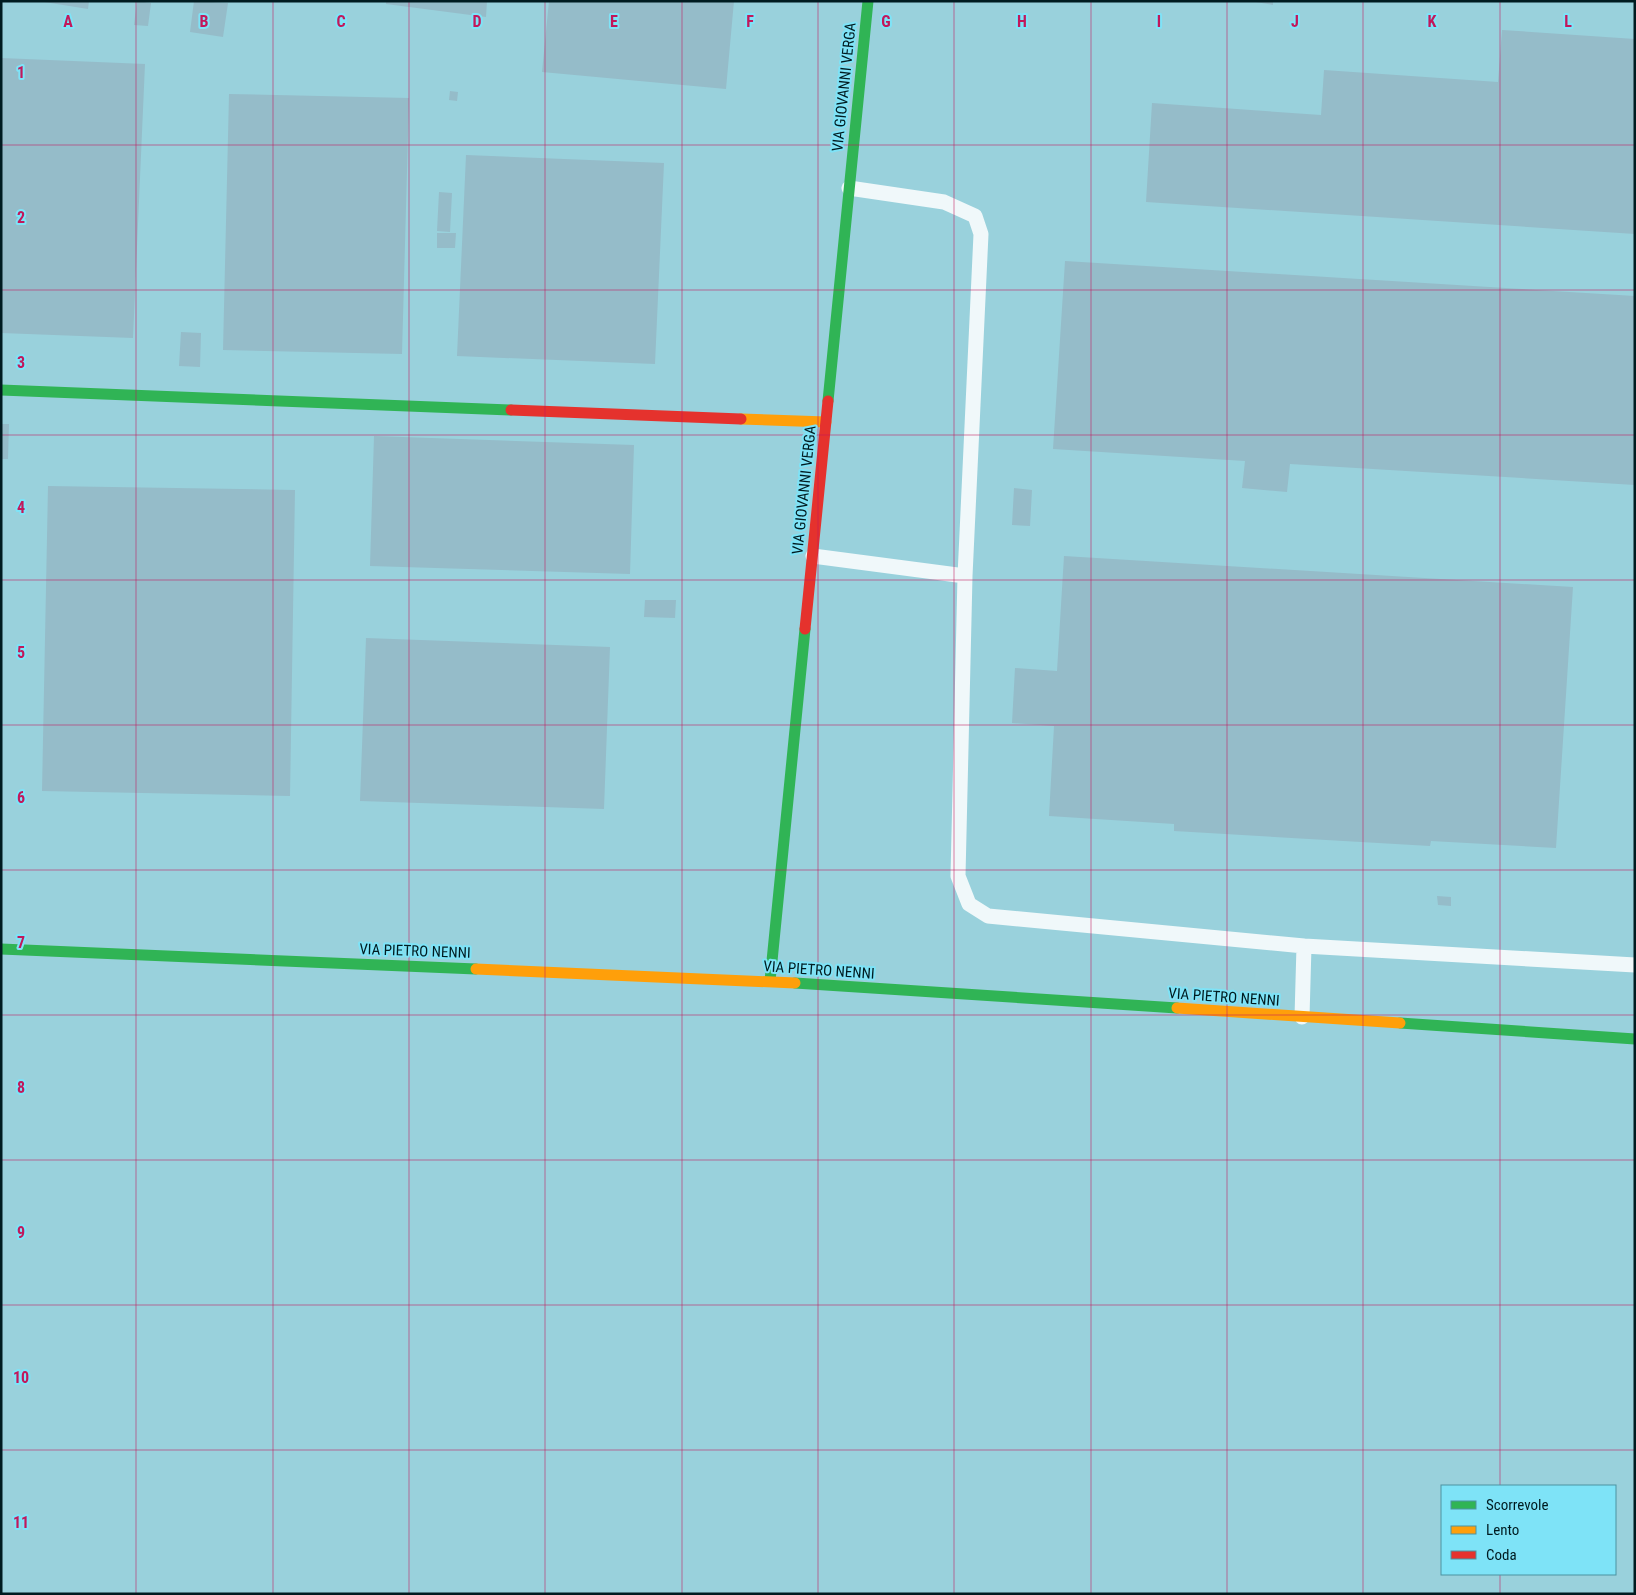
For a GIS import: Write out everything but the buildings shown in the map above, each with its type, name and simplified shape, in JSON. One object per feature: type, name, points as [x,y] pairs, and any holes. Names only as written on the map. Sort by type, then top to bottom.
[{"type":"street","name":"VIA GIOVANNI VERGA","points":[[770,982],[868,1]]},
{"type":"street","points":[[1,390],[826,422]]},
{"type":"street","name":"VIA PIETRO NENNI","points":[[1,949],[770,982],[1635,1039]]},
{"type":"lane","points":[[850,188],[944,202],[976,216],[981,234],[965,576],[958,876],[969,904],[988,916],[1304,946],[1635,965]]},
{"type":"lane","points":[[813,556],[965,576]]},
{"type":"lane","points":[[1302,1017],[1304,946]]},
{"type":"traffic: fast","points":[[828,401],[868,1]]},
{"type":"traffic: fast","points":[[1,390],[511,410]]},
{"type":"traffic: fast","points":[[770,981],[805,629]]},
{"type":"traffic: fast","points":[[1,949],[476,969]]},
{"type":"traffic: fast","points":[[795,983],[1177,1008]]},
{"type":"traffic: fast","points":[[1400,1023],[1635,1039]]},
{"type":"traffic: slow","points":[[741,419],[826,422]]},
{"type":"traffic: slow","points":[[476,969],[795,983]]},
{"type":"traffic: slow","points":[[1177,1008],[1400,1023]]},
{"type":"traffic: jam","points":[[805,629],[828,401]]},
{"type":"traffic: jam","points":[[511,410],[741,419]]}]
